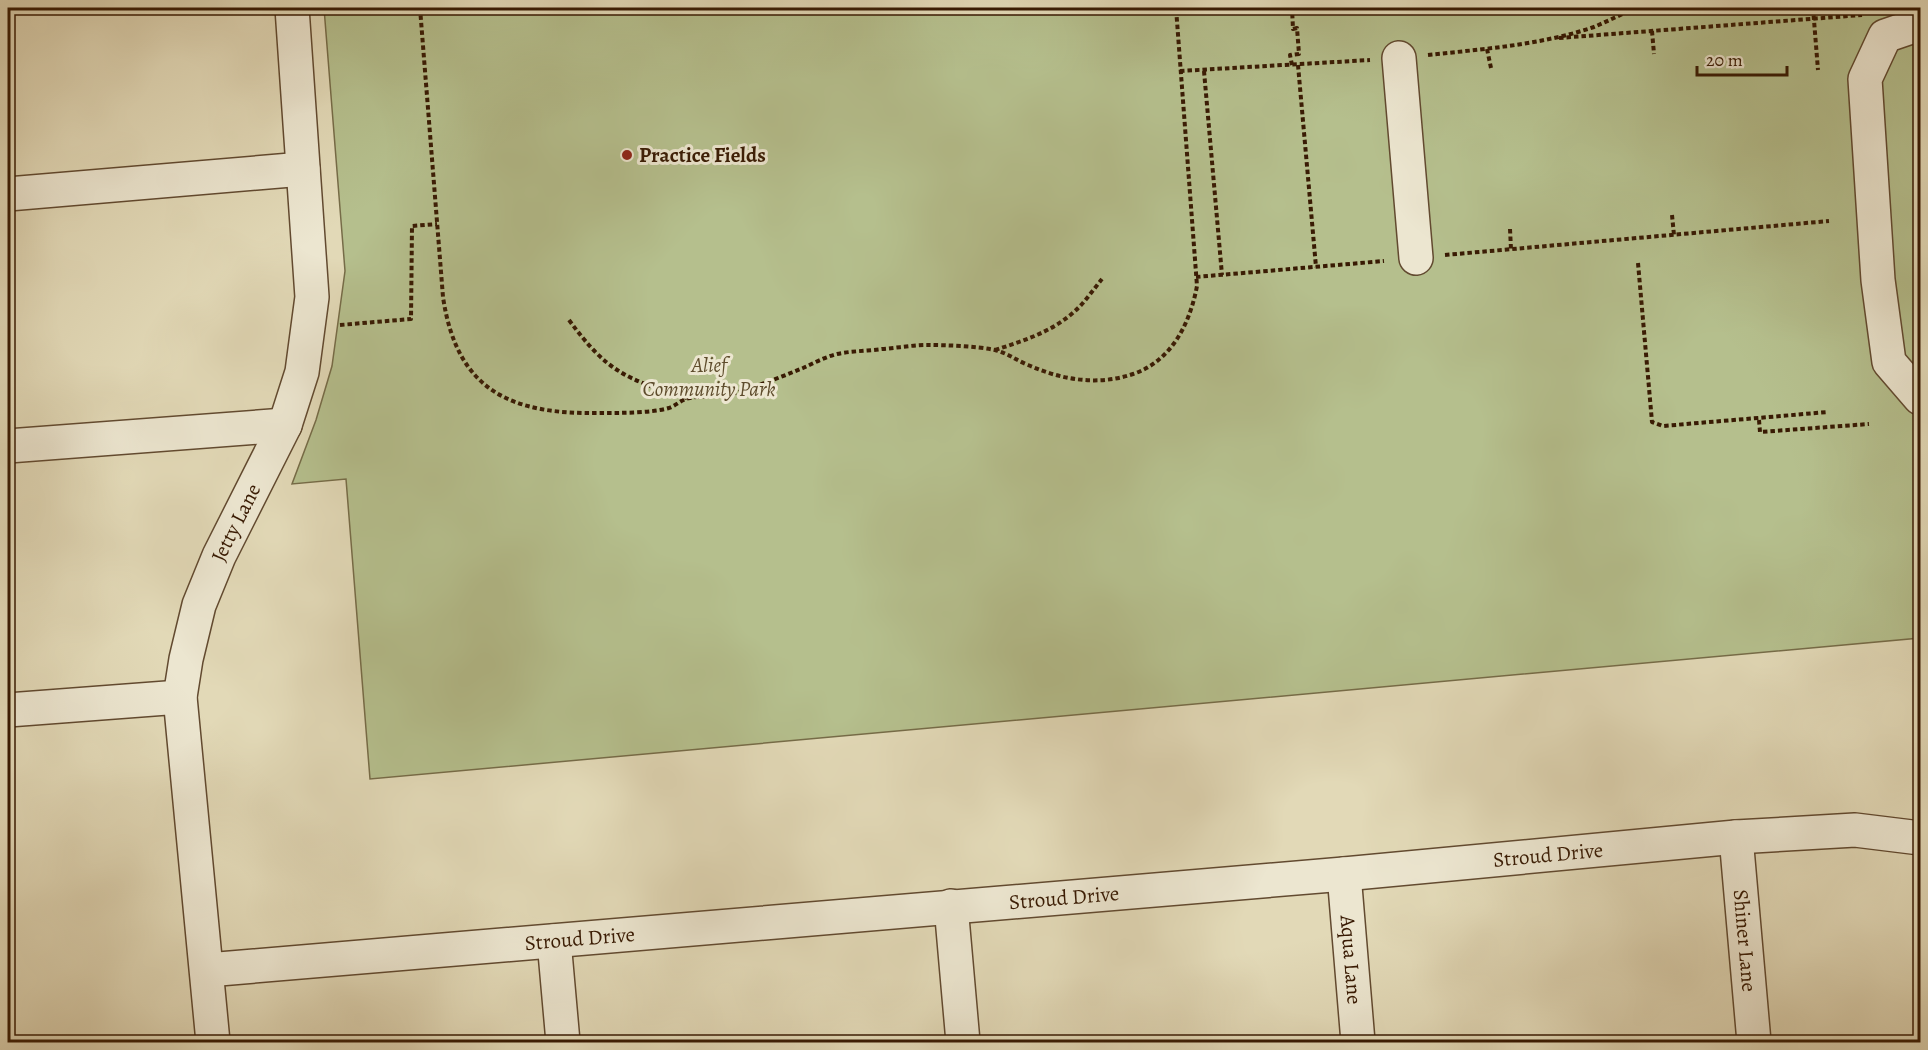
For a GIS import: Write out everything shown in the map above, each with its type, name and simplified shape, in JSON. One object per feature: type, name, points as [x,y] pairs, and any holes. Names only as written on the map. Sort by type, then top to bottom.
[{"type":"street","name":"Jetty Lane","points":[[213,1042],[180,697],[186,659],[199,605],[219,556],[285,425],[302,372],[312,297],[292,8]]},
{"type":"street","points":[[1920,24],[1885,36],[1865,79],[1878,280],[1889,362],[1920,398]]},
{"type":"street","points":[[1399,58],[1416,258]]},
{"type":"street","points":[[8,194],[303,169]]},
{"type":"street","points":[[8,446],[285,425]]},
{"type":"street","points":[[8,710],[180,697]]},
{"type":"street","name":"Stroud Drive","points":[[207,970],[1344,874],[1736,837],[1855,830],[1920,838]]},
{"type":"street","name":"Shiner Lane","points":[[1736,837],[1754,1042]]},
{"type":"street","name":"Aqua Lane","points":[[1344,874],[1358,1042]]},
{"type":"street","points":[[951,906],[963,1042]]},
{"type":"street","points":[[554,941],[563,1042]]},
{"type":"path","points":[[420,8],[443,297],[456,350],[467,367],[484,384],[508,400],[525,406],[587,414],[628,413],[669,408],[687,398],[732,393],[836,354],[926,345],[994,350],[1042,371],[1098,382],[1136,373],[1153,363],[1180,336],[1193,303],[1196,277],[1176,8]]},
{"type":"path","points":[[1292,8],[1293,29],[1297,28],[1299,54],[1290,55],[1292,65]]},
{"type":"path","points":[[1813,8],[1818,70]]},
{"type":"path","points":[[1549,39],[1872,14]]},
{"type":"path","points":[[1652,31],[1654,54]]},
{"type":"path","points":[[1487,49],[1491,68]]},
{"type":"path","points":[[1298,65],[1316,267]]},
{"type":"path","points":[[1204,71],[1222,275]]},
{"type":"path","points":[[1672,215],[1674,235]]},
{"type":"path","points":[[1196,277],[1829,221]]},
{"type":"path","points":[[309,326],[411,319],[412,226],[437,224]]},
{"type":"path","points":[[1510,229],[1511,249]]},
{"type":"path","points":[[1638,263],[1653,422],[1663,426],[1759,420],[1828,412]]},
{"type":"path","points":[[994,350],[1034,337],[1056,326],[1075,311],[1102,279]]},
{"type":"path","points":[[569,320],[596,354],[614,370],[648,386],[687,398]]},
{"type":"path","points":[[1759,420],[1760,432],[1869,423]]},
{"type":"green space","name":"Alief Community Park","points":[[324,8],[1920,8],[1920,638],[370,779],[346,479],[292,484],[316,420],[332,366],[345,271]]},
{"type":"place","name":"Practice Fields","points":[[627,155]]}]
